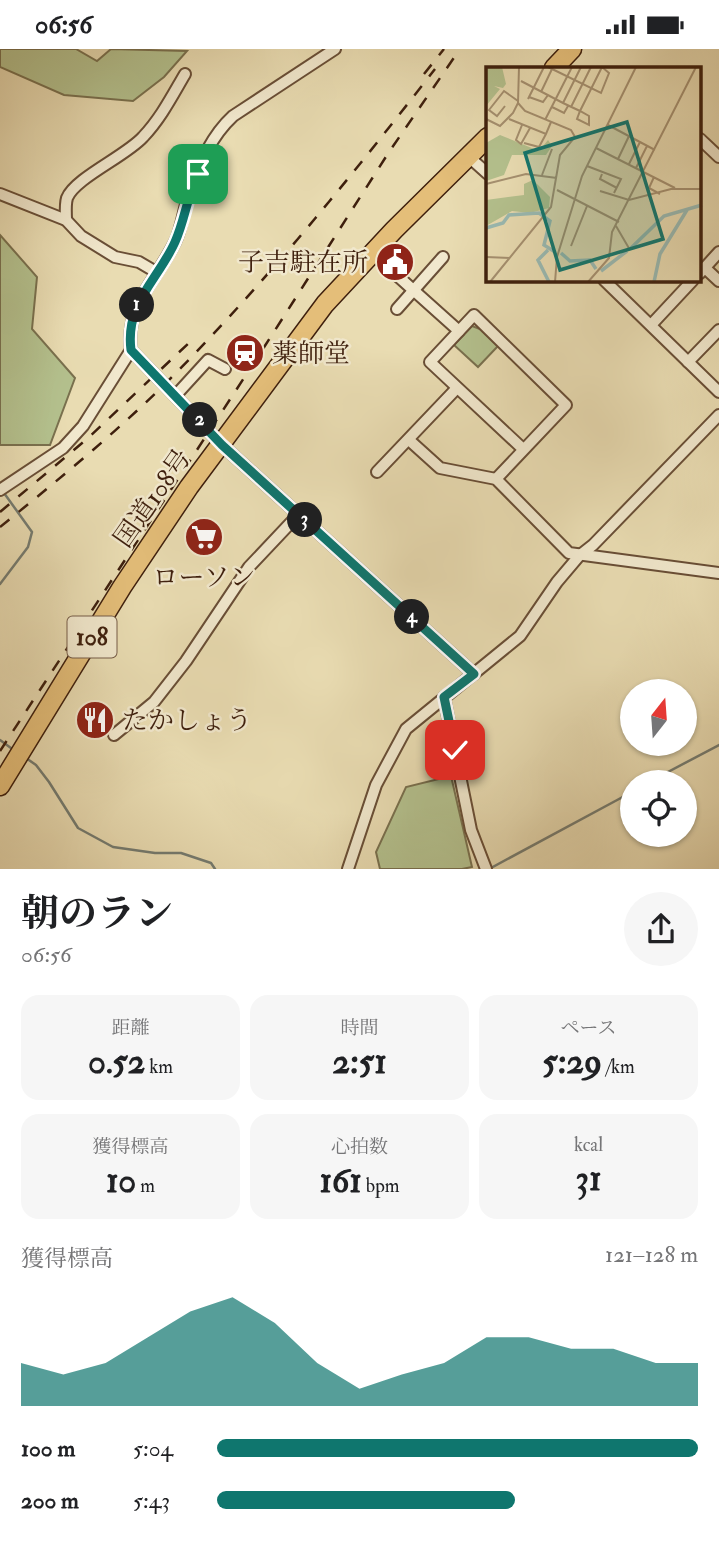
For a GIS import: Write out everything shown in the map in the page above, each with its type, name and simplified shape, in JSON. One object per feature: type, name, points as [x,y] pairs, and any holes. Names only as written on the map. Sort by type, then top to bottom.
[{"type":"highway","points":[[555,67],[572,49]]},
{"type":"highway","name":"国道108号","points":[[2,782],[129,577],[189,487],[325,304],[486,139]]},
{"type":"street","points":[[0,490],[63,448],[83,426],[131,350],[129,331],[135,309],[175,242],[190,191],[208,146],[222,126],[335,49]]},
{"type":"street","points":[[66,220],[67,199],[74,188],[129,151],[143,138],[162,116],[185,73]]},
{"type":"street","points":[[702,144],[719,157]]},
{"type":"street","points":[[469,157],[486,172]]},
{"type":"street","points":[[0,194],[66,220],[81,236],[114,257],[139,263],[156,272]]},
{"type":"street","points":[[719,252],[702,270],[719,281]]},
{"type":"street","points":[[372,253],[459,331]]},
{"type":"street","points":[[397,309],[443,257]]},
{"type":"street","points":[[606,282],[719,392]]},
{"type":"street","points":[[650,325],[691,282]]},
{"type":"street","points":[[496,479],[566,405],[474,315],[430,362],[523,449]]},
{"type":"street","points":[[688,362],[719,330]]},
{"type":"street","points":[[131,350],[222,445],[474,674]]},
{"type":"street","points":[[176,395],[208,360],[225,369]]},
{"type":"street","points":[[377,472],[457,388]]},
{"type":"street","points":[[348,869],[366,811],[389,757],[406,729],[520,636],[557,582],[579,556],[593,545],[719,415]]},
{"type":"street","points":[[409,440],[440,468],[496,479],[569,553],[719,573]]},
{"type":"street","points":[[114,735],[154,702],[186,661],[249,567],[299,514]]},
{"type":"street","points":[[444,697],[471,830],[484,865]]},
{"type":"green space","points":[[0,49],[76,49],[97,61],[111,49],[187,51],[164,77],[133,101],[64,95],[0,67]]},
{"type":"green space","points":[[0,235],[37,277],[32,329],[75,378],[50,445],[0,445]]},
{"type":"green space","points":[[472,326],[480,329],[498,346],[478,367],[454,345]]},
{"type":"green space","points":[[451,776],[472,867],[380,869],[376,852],[406,787]]},
{"type":"waterway","points":[[0,584],[28,547],[32,532],[4,493]]},
{"type":"waterway","points":[[0,740],[15,751]]},
{"type":"waterway","points":[[672,770],[719,745]]},
{"type":"waterway","points":[[26,758],[36,765],[49,782],[78,828],[113,847],[155,853],[181,853],[211,863],[215,869]]},
{"type":"waterway","points":[[489,869],[620,798]]},
{"type":"railway","points":[[424,74],[444,49]]},
{"type":"railway","points":[[0,751],[389,152],[460,49]]},
{"type":"railway","points":[[0,527],[125,421],[201,347],[305,231],[435,69]]},
{"type":"railway","points":[[0,512],[87,439],[192,340]]},
{"type":"place","name":"子吉駐在所","points":[[395,262]]},
{"type":"place","name":"薬師堂","points":[[245,353]]},
{"type":"place","name":"ローソン","points":[[204,537]]},
{"type":"place","name":"たかしょう","points":[[95,720]]},
{"type":"route","points":[[198,174],[190,191],[175,242],[135,309],[129,331],[131,350],[222,445],[474,674],[444,697],[455,750]]}]
